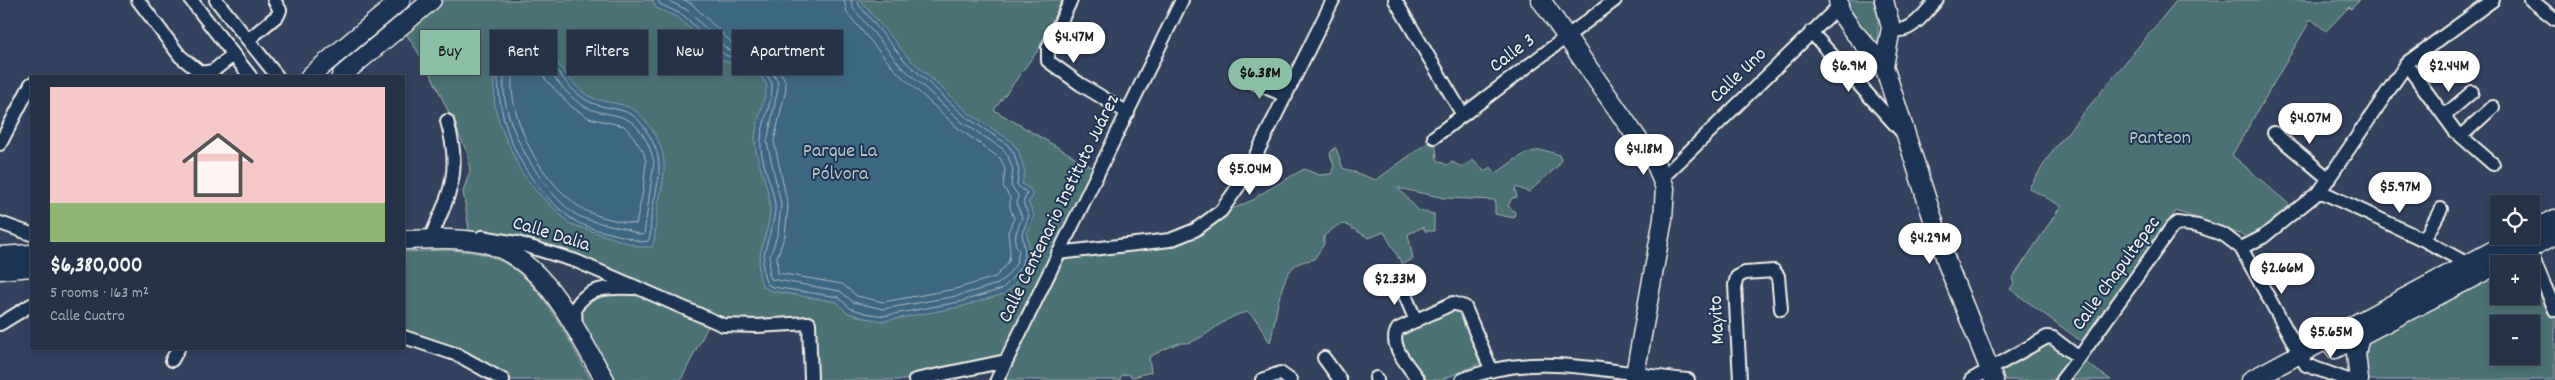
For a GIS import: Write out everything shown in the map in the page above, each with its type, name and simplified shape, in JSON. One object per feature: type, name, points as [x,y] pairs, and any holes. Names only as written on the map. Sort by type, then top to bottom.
[{"type":"main road","points":[[311,75],[401,0]]},
{"type":"main road","points":[[342,75],[432,0]]},
{"type":"main road","points":[[1541,0],[1649,138],[1674,189],[1672,221],[1639,378]]},
{"type":"main road","points":[[1551,0],[1570,35]]},
{"type":"main road","points":[[1884,0],[1891,28],[1884,66]]},
{"type":"main road","points":[[1834,4],[1853,31],[1884,66],[1958,296],[1992,376]]},
{"type":"main road","points":[[2540,226],[2555,219]]},
{"type":"main road","points":[[2540,239],[2555,235]]},
{"type":"main road","points":[[405,240],[438,239],[493,246],[521,261],[549,288],[605,380]]},
{"type":"main road","points":[[2277,380],[2303,360],[2466,263],[2518,245]]},
{"type":"main road","points":[[2510,255],[2522,245]]},
{"type":"main road","points":[[405,252],[460,250],[496,258],[506,264],[524,277],[538,293],[591,380]]},
{"type":"main road","points":[[0,256],[30,254]]},
{"type":"main road","points":[[0,270],[30,268]]},
{"type":"main road","points":[[2251,380],[2360,336],[2490,269]]},
{"type":"main road","points":[[2359,380],[2356,354],[2360,336]]},
{"type":"street","points":[[138,0],[180,56],[202,73],[212,71],[233,55]]},
{"type":"street","points":[[191,0],[249,75]]},
{"type":"street","points":[[216,0],[276,75]]},
{"type":"street","points":[[248,40],[278,15],[280,10],[274,0]]},
{"type":"street","points":[[1071,0],[1048,48],[1048,61],[1080,84],[1128,113]]},
{"type":"street","name":"Calle Centenario Instituto Juárez","points":[[997,380],[1182,0]]},
{"type":"street","points":[[1058,253],[1157,242],[1183,236],[1204,224],[1221,210],[1238,189],[1333,0]]},
{"type":"street","points":[[1395,0],[1463,116]]},
{"type":"street","name":"Calle 3","points":[[1434,137],[1615,0]]},
{"type":"street","points":[[1891,28],[1900,31],[1908,29],[1936,0]]},
{"type":"street","points":[[2241,248],[2263,237],[2320,191],[2406,64],[2493,0]]},
{"type":"street","points":[[2531,0],[2555,19]]},
{"type":"street","name":"Calle Uno","points":[[1666,174],[1811,32],[1834,4]]},
{"type":"street","points":[[1811,32],[1906,136]]},
{"type":"street","points":[[2406,64],[2461,136],[2493,164]]},
{"type":"street","points":[[1244,78],[1286,96]]},
{"type":"street","points":[[0,144],[30,86]]},
{"type":"street","points":[[2444,116],[2472,92]]},
{"type":"street","points":[[2461,136],[2492,107]]},
{"type":"street","points":[[438,239],[454,174],[453,147],[447,121]]},
{"type":"street","points":[[2274,133],[2329,179]]},
{"type":"street","points":[[2320,191],[2424,240],[2466,263]]},
{"type":"street","points":[[2424,240],[2441,209]]},
{"type":"street","points":[[0,223],[30,234]]},
{"type":"street","name":"Calle Chapultepec","points":[[2062,380],[2177,223],[2214,231],[2241,248],[2303,360]]},
{"type":"street","name":"Calle Dalia","points":[[438,239],[478,236],[517,243],[576,262],[727,326],[809,323],[811,380]]},
{"type":"street","points":[[2525,245],[2555,310]]},
{"type":"street","name":"Mayito","points":[[1740,380],[1735,284],[1737,277],[1742,273],[1771,270],[1776,272],[1780,310]]},
{"type":"street","points":[[1399,281],[1416,320]]},
{"type":"street","name":"Calle Dalia","points":[[578,335],[574,319],[575,308],[587,294],[614,287],[640,288]]},
{"type":"street","points":[[1418,380],[1394,341],[1398,329],[1451,303],[1463,305],[1491,369]]},
{"type":"street","points":[[0,324],[30,306]]},
{"type":"street","points":[[405,337],[458,355],[503,380]]},
{"type":"street","name":"Calle Chapultepec","points":[[1992,376],[2048,337],[2053,338],[2079,358]]},
{"type":"street","points":[[1324,358],[1340,380]]},
{"type":"street","points":[[2303,360],[2348,380]]},
{"type":"street","points":[[915,380],[1006,361]]},
{"type":"street","points":[[1462,380],[1491,369],[1524,364],[1551,363],[1639,378],[1688,380]]},
{"type":"street","points":[[1262,380],[1277,373],[1285,374],[1290,380]]},
{"type":"street","points":[[1971,380],[1992,376]]},
{"type":"green space","name":"Parque La Pólvora","points":[[432,0],[1062,0],[1038,50],[994,110],[1100,172],[1006,361],[915,380],[811,380],[809,324],[711,320],[681,380],[605,380],[578,335],[577,305],[607,288],[613,276],[470,236],[463,191],[470,171],[467,152],[431,75],[480,75],[480,30],[420,30],[420,56],[401,26]]},
{"type":"green space","points":[[1845,0],[1873,0],[1878,17],[1878,48],[1848,15]]},
{"type":"green space","name":"Panteon","points":[[2177,0],[2360,0],[2351,9],[2349,7],[2326,31],[2311,19],[2232,155],[2292,207],[2251,238],[2176,211],[2085,344],[2010,289],[2014,283],[2012,279],[2061,206],[2029,188],[2053,150]]},
{"type":"green space","points":[[1431,140],[1436,147],[1437,160],[1447,165],[1452,162],[1462,167],[1473,160],[1484,171],[1491,167],[1496,173],[1533,151],[1559,155],[1561,160],[1558,166],[1529,192],[1516,187],[1517,197],[1512,198],[1508,206],[1515,212],[1514,218],[1495,214],[1495,200],[1444,198],[1398,188],[1419,211],[1434,214],[1434,231],[1425,231],[1423,227],[1408,234],[1413,259],[1402,264],[1384,232],[1369,238],[1345,224],[1338,225],[1324,236],[1324,244],[1314,259],[1299,263],[1286,277],[1270,343],[1257,321],[1248,312],[1234,316],[1194,341],[1174,345],[1149,357],[1151,372],[1133,377],[1127,374],[1121,376],[1120,380],[1002,380],[1061,254],[1135,248],[1217,219],[1230,210],[1255,199],[1304,169],[1319,175],[1331,174],[1334,166],[1330,154],[1334,148],[1336,148],[1343,168],[1376,180]]},
{"type":"green space","points":[[2529,249],[2532,255],[2517,255]]},
{"type":"green space","points":[[466,251],[494,258],[510,266],[539,294],[551,310],[591,380],[503,380],[405,337],[405,252]]},
{"type":"green space","points":[[2490,269],[2490,305],[2540,305],[2540,274],[2555,309],[2555,380],[2359,380],[2360,336]]},
{"type":"green space","points":[[1458,307],[1483,362],[1441,380],[1422,380],[1396,336]]},
{"type":"green space","points":[[2043,339],[2079,358],[2111,380],[1971,380]]},
{"type":"water","points":[[652,0],[860,0],[908,57],[970,114],[1010,140],[1018,150],[1025,172],[1022,184],[1031,190],[1033,197],[1028,202],[1034,215],[1027,234],[1030,253],[1026,268],[1015,284],[1004,294],[960,307],[884,321],[864,318],[846,312],[837,302],[772,291],[763,287],[759,267],[768,227],[770,206],[755,142],[756,128],[767,86],[761,75],[843,75],[843,30],[732,30],[732,63],[722,60],[722,30],[691,30],[679,18],[656,8]]},
{"type":"water","points":[[557,62],[577,87],[590,97],[628,107],[643,118],[660,145],[664,166],[664,177],[652,247],[640,247],[570,224],[535,190],[520,170],[500,125],[495,107],[493,75],[557,75]]}]
